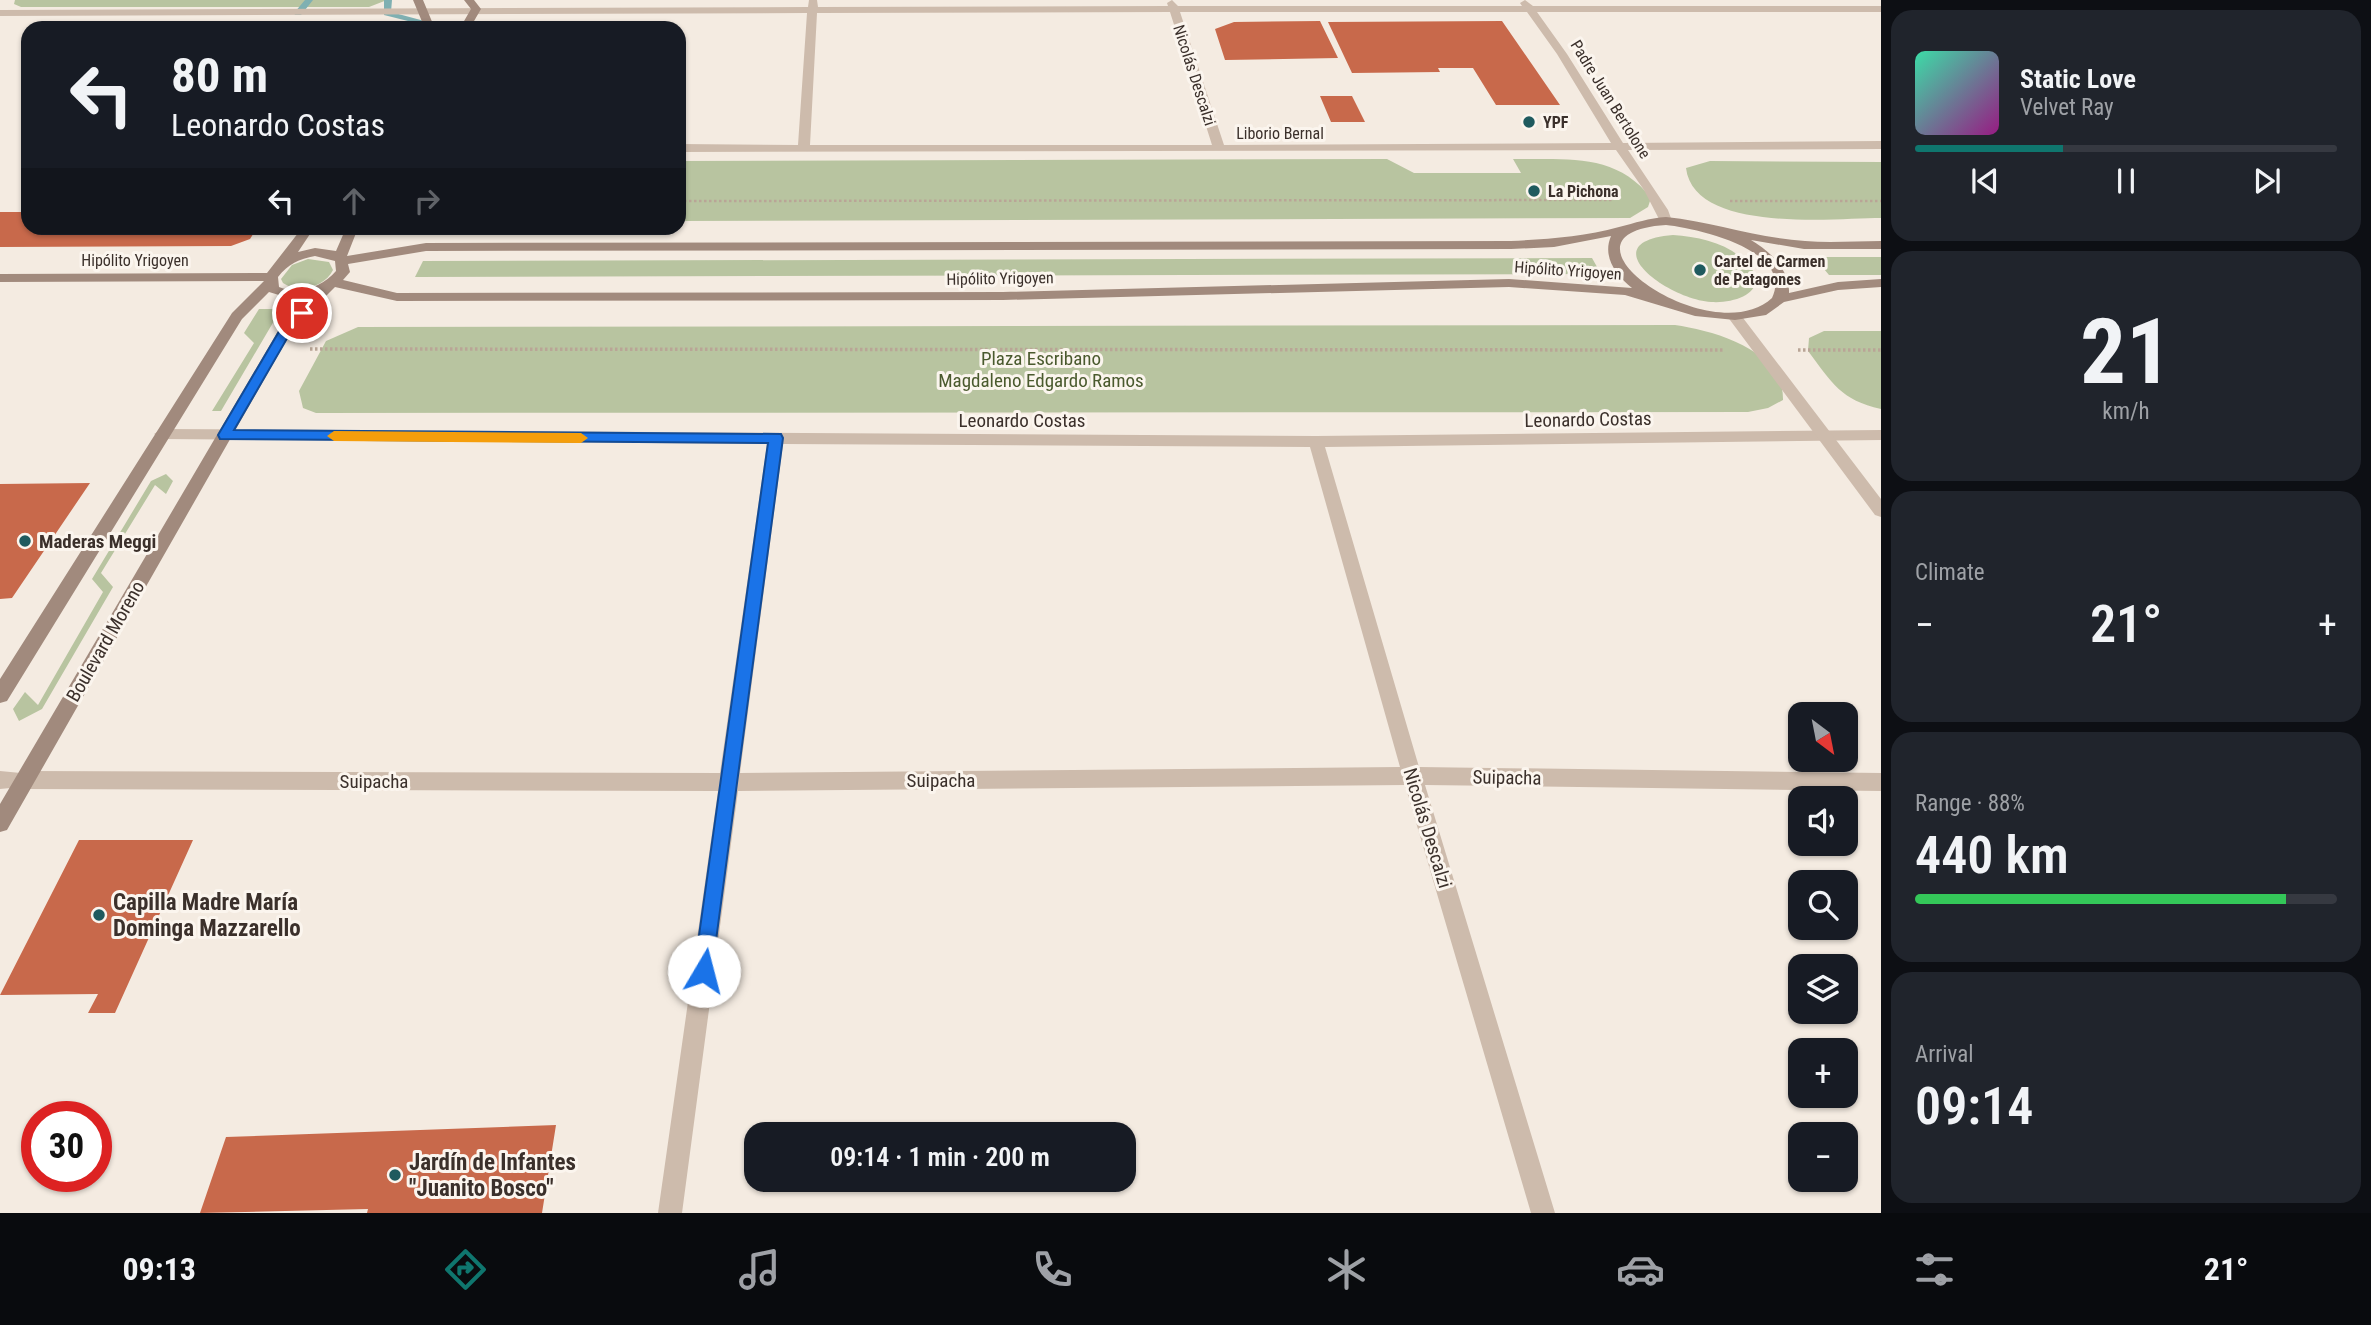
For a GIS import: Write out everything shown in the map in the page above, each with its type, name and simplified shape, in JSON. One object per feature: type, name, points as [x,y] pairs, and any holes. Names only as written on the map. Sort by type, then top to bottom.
[{"type":"main road","points":[[418,0],[427,21]]},
{"type":"main road","points":[[467,21],[473,4]]},
{"type":"main road","points":[[1666,220],[1804,245],[1881,245]]},
{"type":"main road","name":"Hipólito Yrigoyen","points":[[283,263],[315,252],[341,260],[426,247],[1511,245],[1554,243],[1666,220]]},
{"type":"main road","points":[[1625,230],[1616,239],[1612,250],[1616,264],[1636,285],[1666,303],[1701,313],[1735,317],[1770,308],[1779,299],[1783,288],[1779,274],[1755,249],[1715,229]]},
{"type":"main road","points":[[0,695],[237,316],[271,280],[303,235]]},
{"type":"main road","points":[[331,284],[343,272],[341,260],[350,235]]},
{"type":"main road","name":"Hipólito Yrigoyen","points":[[0,278],[271,280],[274,289],[290,295],[303,295],[331,284],[397,297],[1003,296],[1509,283],[1626,291],[1666,303]]},
{"type":"main road","points":[[1779,299],[1838,286],[1881,283]]},
{"type":"main road","name":"Boulevard Moreno","points":[[0,823],[288,326],[331,284]]},
{"type":"street","points":[[0,13],[424,11],[473,4],[1526,4],[1881,9]]},
{"type":"street","name":"Padre Juan Bertolone","points":[[1526,4],[1567,61],[1666,220]]},
{"type":"street","points":[[804,148],[813,5]]},
{"type":"street","name":"Nicolás Descalzi","points":[[1173,6],[1219,149]]},
{"type":"street","name":"Liborio Bernal","points":[[686,148],[1219,149],[1881,145]]},
{"type":"street","points":[[1735,317],[1881,512]]},
{"type":"street","name":"Leonardo Costas","points":[[162,434],[1317,442],[1881,435]]},
{"type":"street","points":[[670,1213],[776,438]]},
{"type":"street","name":"Nicolás Descalzi","points":[[1317,442],[1412,776],[1544,1213]]},
{"type":"street","name":"Suipacha","points":[[0,780],[730,782],[1412,776],[1881,782]]},
{"type":"path","points":[[686,201],[1656,200]]},
{"type":"path","points":[[1726,201],[1881,201]]},
{"type":"path","points":[[275,349],[1881,350]]},
{"type":"green space","points":[[15,0],[387,0],[369,7],[21,7],[14,4]]},
{"type":"green space","points":[[1387,159],[1414,173],[1521,173],[1513,159],[1570,160],[1606,166],[1622,173],[1637,183],[1651,198],[1648,207],[1630,218],[686,221],[686,161]]},
{"type":"green space","points":[[1710,161],[1881,162],[1881,218],[1801,220],[1739,213],[1713,204],[1695,189],[1686,168]]},
{"type":"green space","points":[[1673,235],[1710,241],[1728,248],[1752,269],[1756,278],[1755,286],[1742,297],[1711,302],[1693,299],[1658,281],[1644,270],[1637,258],[1638,248],[1649,240]]},
{"type":"green space","points":[[1814,257],[1881,257],[1881,275],[1829,275]]},
{"type":"green space","points":[[1592,258],[1601,274],[415,277],[423,261]]},
{"type":"green space","points":[[308,259],[329,262],[333,270],[324,281],[311,287],[296,288],[283,283],[281,279],[292,265]]},
{"type":"green space","points":[[259,309],[281,309],[221,411],[212,411],[254,343],[244,333]]},
{"type":"green space","name":"Plaza Escribano Magdaleno Edgardo Ramos","points":[[1675,325],[1727,338],[1760,356],[1772,368],[1780,383],[1783,400],[1768,408],[1748,412],[316,413],[303,408],[299,391],[326,341],[358,327]]},
{"type":"green space","points":[[1824,331],[1881,331],[1881,409],[1856,401],[1839,389],[1808,351],[1809,338]]},
{"type":"green space","points":[[166,474],[173,481],[166,494],[155,485],[101,573],[113,587],[42,709],[19,721],[13,709],[25,692],[38,705],[103,592],[92,579],[151,481]]},
{"type":"building","points":[[1320,21],[1338,58],[1225,60],[1215,29],[1234,22]]},
{"type":"building","points":[[1502,21],[1560,105],[1496,105],[1473,68],[1438,68],[1440,72],[1352,73],[1328,22]]},
{"type":"building","points":[[1320,96],[1352,96],[1365,122],[1331,122]]},
{"type":"building","points":[[0,212],[21,212],[21,235],[253,235],[250,239],[231,246],[0,247]]},
{"type":"building","name":"Maderas Meggi","points":[[90,483],[12,598],[0,599],[0,484]]},
{"type":"building","name":"Capilla Madre María Dominga Mazzarello","points":[[79,840],[193,840],[115,1013],[88,1013],[98,994],[0,995]]},
{"type":"building","name":"Jardín de Infantes \"Juanito Bosco\"","points":[[556,1125],[542,1213],[367,1213],[368,1209],[200,1213],[226,1137]]},
{"type":"waterway","points":[[298,13],[309,0]]},
{"type":"waterway","points":[[388,0],[387,13],[417,21]]},
{"type":"slow traffic","points":[[334,436],[581,438]]},
{"type":"place","name":"YPF","points":[[1529,122]]},
{"type":"place","name":"La Pichona","points":[[1534,191]]},
{"type":"place","name":"Cartel de Carmen de Patagones","points":[[1700,270]]},
{"type":"place","name":"Maderas Meggi","points":[[25,541]]},
{"type":"place","name":"Capilla Madre María Dominga Mazzarello","points":[[99,915]]},
{"type":"place","name":"Jardín de Infantes \"Juanito Bosco\"","points":[[395,1175]]},
{"type":"route","points":[[302,313],[288,326],[225,435],[776,438],[704,971]]}]
